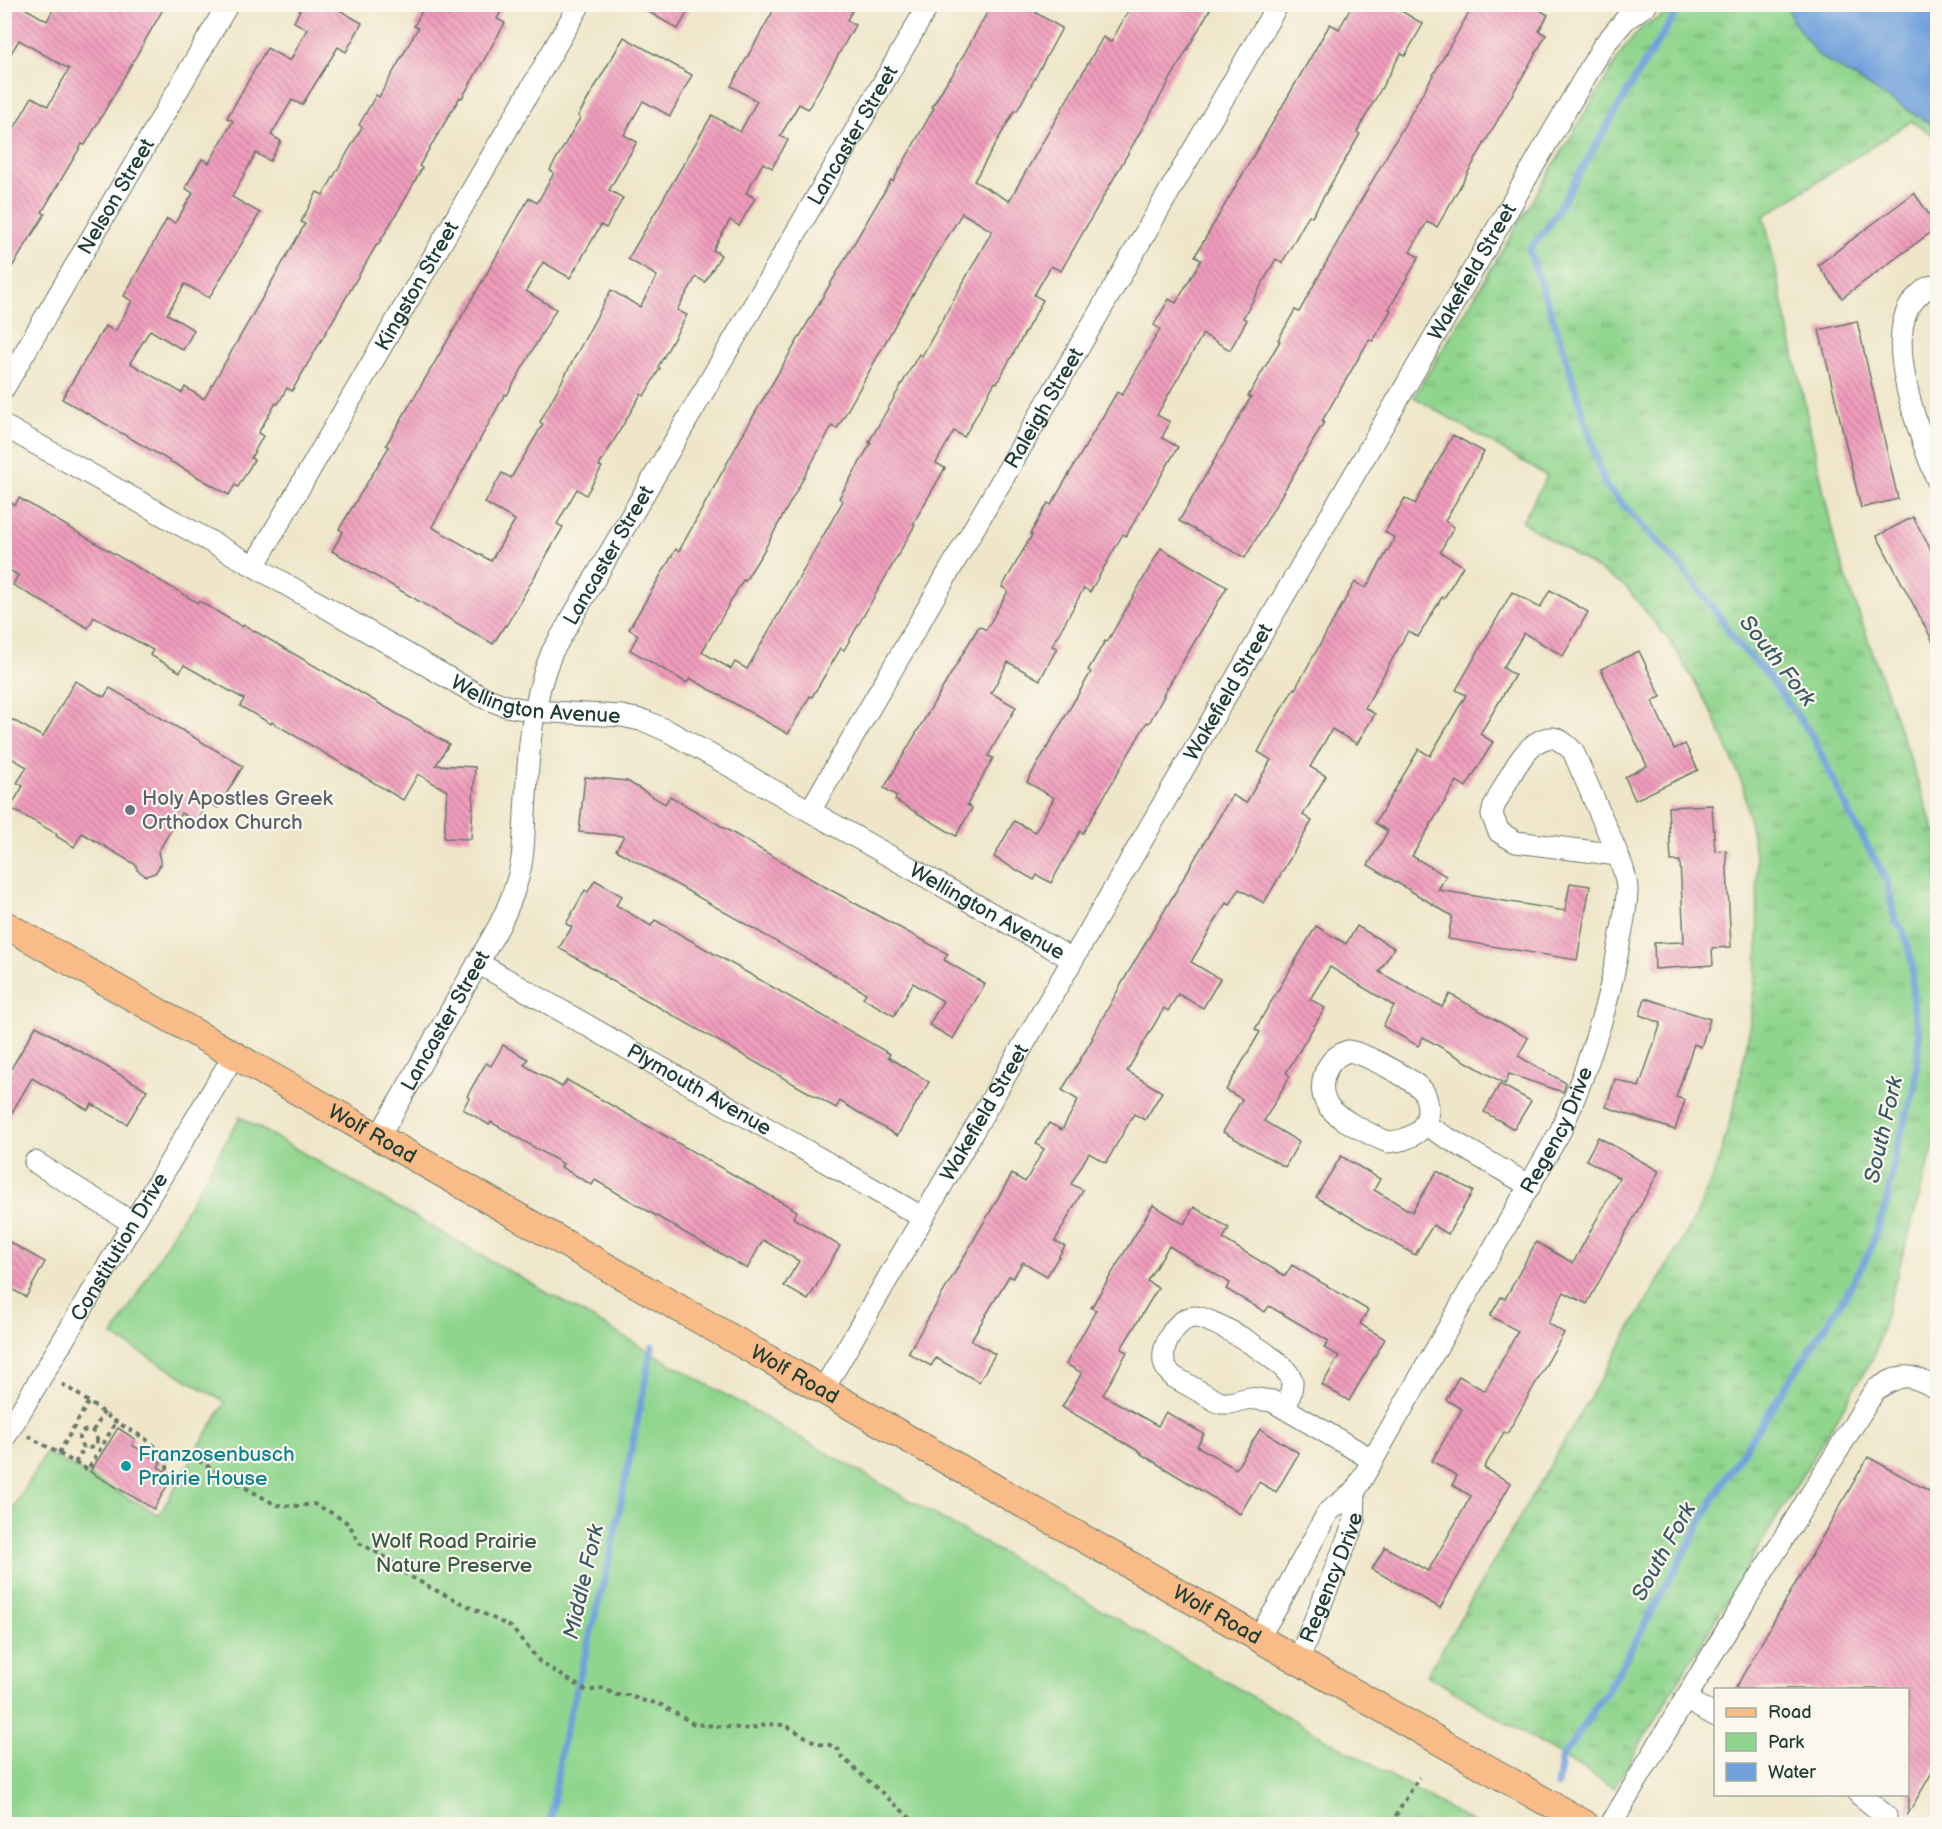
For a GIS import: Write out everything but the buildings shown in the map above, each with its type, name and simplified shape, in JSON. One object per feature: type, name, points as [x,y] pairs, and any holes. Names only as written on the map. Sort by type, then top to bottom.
[{"type":"main road","name":"Wolf Road","points":[[4,924],[1585,1824]]},
{"type":"street","name":"Nelson Street","points":[[4,388],[228,4]]},
{"type":"street","name":"Kingston Street","points":[[254,566],[580,4]]},
{"type":"street","name":"Lancaster Street","points":[[379,1137],[509,905],[522,863],[530,737],[534,711],[545,668],[552,652],[929,4]]},
{"type":"street","name":"Raleigh Street","points":[[810,811],[1278,4]]},
{"type":"street","name":"Wakefield Street","points":[[823,1390],[1603,46],[1625,20],[1647,4]]},
{"type":"street","points":[[1938,285],[1927,286],[1908,307],[1901,332],[1901,361],[1915,414],[1938,482]]},
{"type":"street","name":"Wellington Avenue","points":[[4,426],[480,696],[506,706],[534,711],[622,716],[645,721],[690,742],[1072,959]]},
{"type":"street","name":"Regency Drive","points":[[1258,1638],[1328,1512],[1355,1491],[1561,1130],[1591,1056],[1605,1011],[1613,982],[1627,889],[1618,855],[1573,751],[1553,738],[1541,740],[1532,745],[1524,753],[1494,806],[1492,815],[1494,825],[1499,832],[1516,842],[1618,855]]},
{"type":"street","name":"Plymouth Avenue","points":[[478,963],[922,1217]]},
{"type":"street","points":[[1348,1051],[1360,1053],[1416,1084],[1424,1092],[1428,1114],[1425,1125],[1417,1134],[1398,1142],[1388,1142],[1378,1138],[1333,1113],[1323,1095],[1322,1084],[1325,1071],[1338,1054],[1348,1051]]},
{"type":"street","name":"Constitution Drive","points":[[8,1433],[234,1055]]},
{"type":"street","points":[[1425,1125],[1530,1186]]},
{"type":"street","points":[[35,1162],[134,1223]]},
{"type":"street","points":[[1286,1408],[1292,1382],[1288,1373],[1272,1357],[1206,1318],[1188,1318],[1178,1325],[1165,1350],[1164,1361],[1168,1371],[1174,1377],[1220,1403],[1249,1398],[1272,1401],[1373,1460]]},
{"type":"street","points":[[1611,1824],[1875,1390],[1894,1378],[1915,1377],[1938,1389]]},
{"type":"street","name":"Regency Drive","points":[[1298,1661],[1354,1522],[1355,1491]]},
{"type":"street","points":[[1685,1699],[1714,1715]]},
{"type":"street","points":[[1861,1796],[1886,1816],[1886,1824]]},
{"type":"path","points":[[44,1373],[89,1401],[116,1422],[145,1438],[166,1462],[167,1470]]},
{"type":"path","points":[[58,1453],[89,1401]]},
{"type":"path","points":[[93,1431],[104,1412]]},
{"type":"path","points":[[8,1433],[58,1453],[88,1470],[116,1422]]},
{"type":"path","points":[[86,1430],[93,1431],[97,1437],[96,1442],[93,1446],[85,1447],[81,1443],[81,1434],[86,1430]]},
{"type":"path","points":[[75,1463],[85,1447]]},
{"type":"path","points":[[166,1462],[172,1455],[190,1456],[276,1505],[314,1504],[330,1512],[349,1524],[359,1543],[385,1557],[408,1575],[511,1627],[540,1662],[587,1691],[603,1688],[616,1695],[629,1695],[640,1700],[658,1703],[693,1724],[750,1729],[766,1724],[785,1725],[818,1744],[830,1745],[916,1824]]},
{"type":"path","points":[[1391,1824],[1419,1777]]},
{"type":"green space","points":[[1675,5],[1937,5],[1937,137],[1911,121],[1764,216],[1836,548],[1937,837],[1937,1134],[1874,1356],[1614,1788],[1427,1675],[1693,1222],[1717,1166],[1734,1107],[1748,1038],[1758,954],[1757,865],[1743,785],[1712,712],[1672,644],[1626,587],[1522,522],[1547,476],[1414,397],[1623,50],[1643,26],[1669,13]]},
{"type":"green space","name":"Wolf Road Prairie Nature Preserve","points":[[240,1117],[1475,1824],[5,1824],[5,1523],[46,1452],[159,1515],[225,1402],[113,1336]]},
{"type":"water","points":[[1788,5],[1937,5],[1937,128],[1819,56],[1792,20]]},
{"type":"waterway","name":"South Fork","points":[[1557,1786],[1561,1760],[1618,1673],[1723,1482],[1847,1293],[1869,1253],[1886,1204],[1896,1149],[1915,1088],[1919,1032],[1913,1006],[1912,962],[1903,930],[1895,921],[1887,881],[1850,815],[1813,737],[1765,672],[1734,640],[1720,617],[1682,568],[1605,485],[1560,338],[1529,250],[1547,228],[1682,4]]},
{"type":"waterway","name":"Middle Fork","points":[[550,1824],[562,1745],[609,1562],[652,1347]]},
{"type":"place","name":"Holy Apostles Greek Orthodox Church","points":[[130,810]]},
{"type":"place","name":"Franzosenbusch Prairie House","points":[[126,1466]]}]
